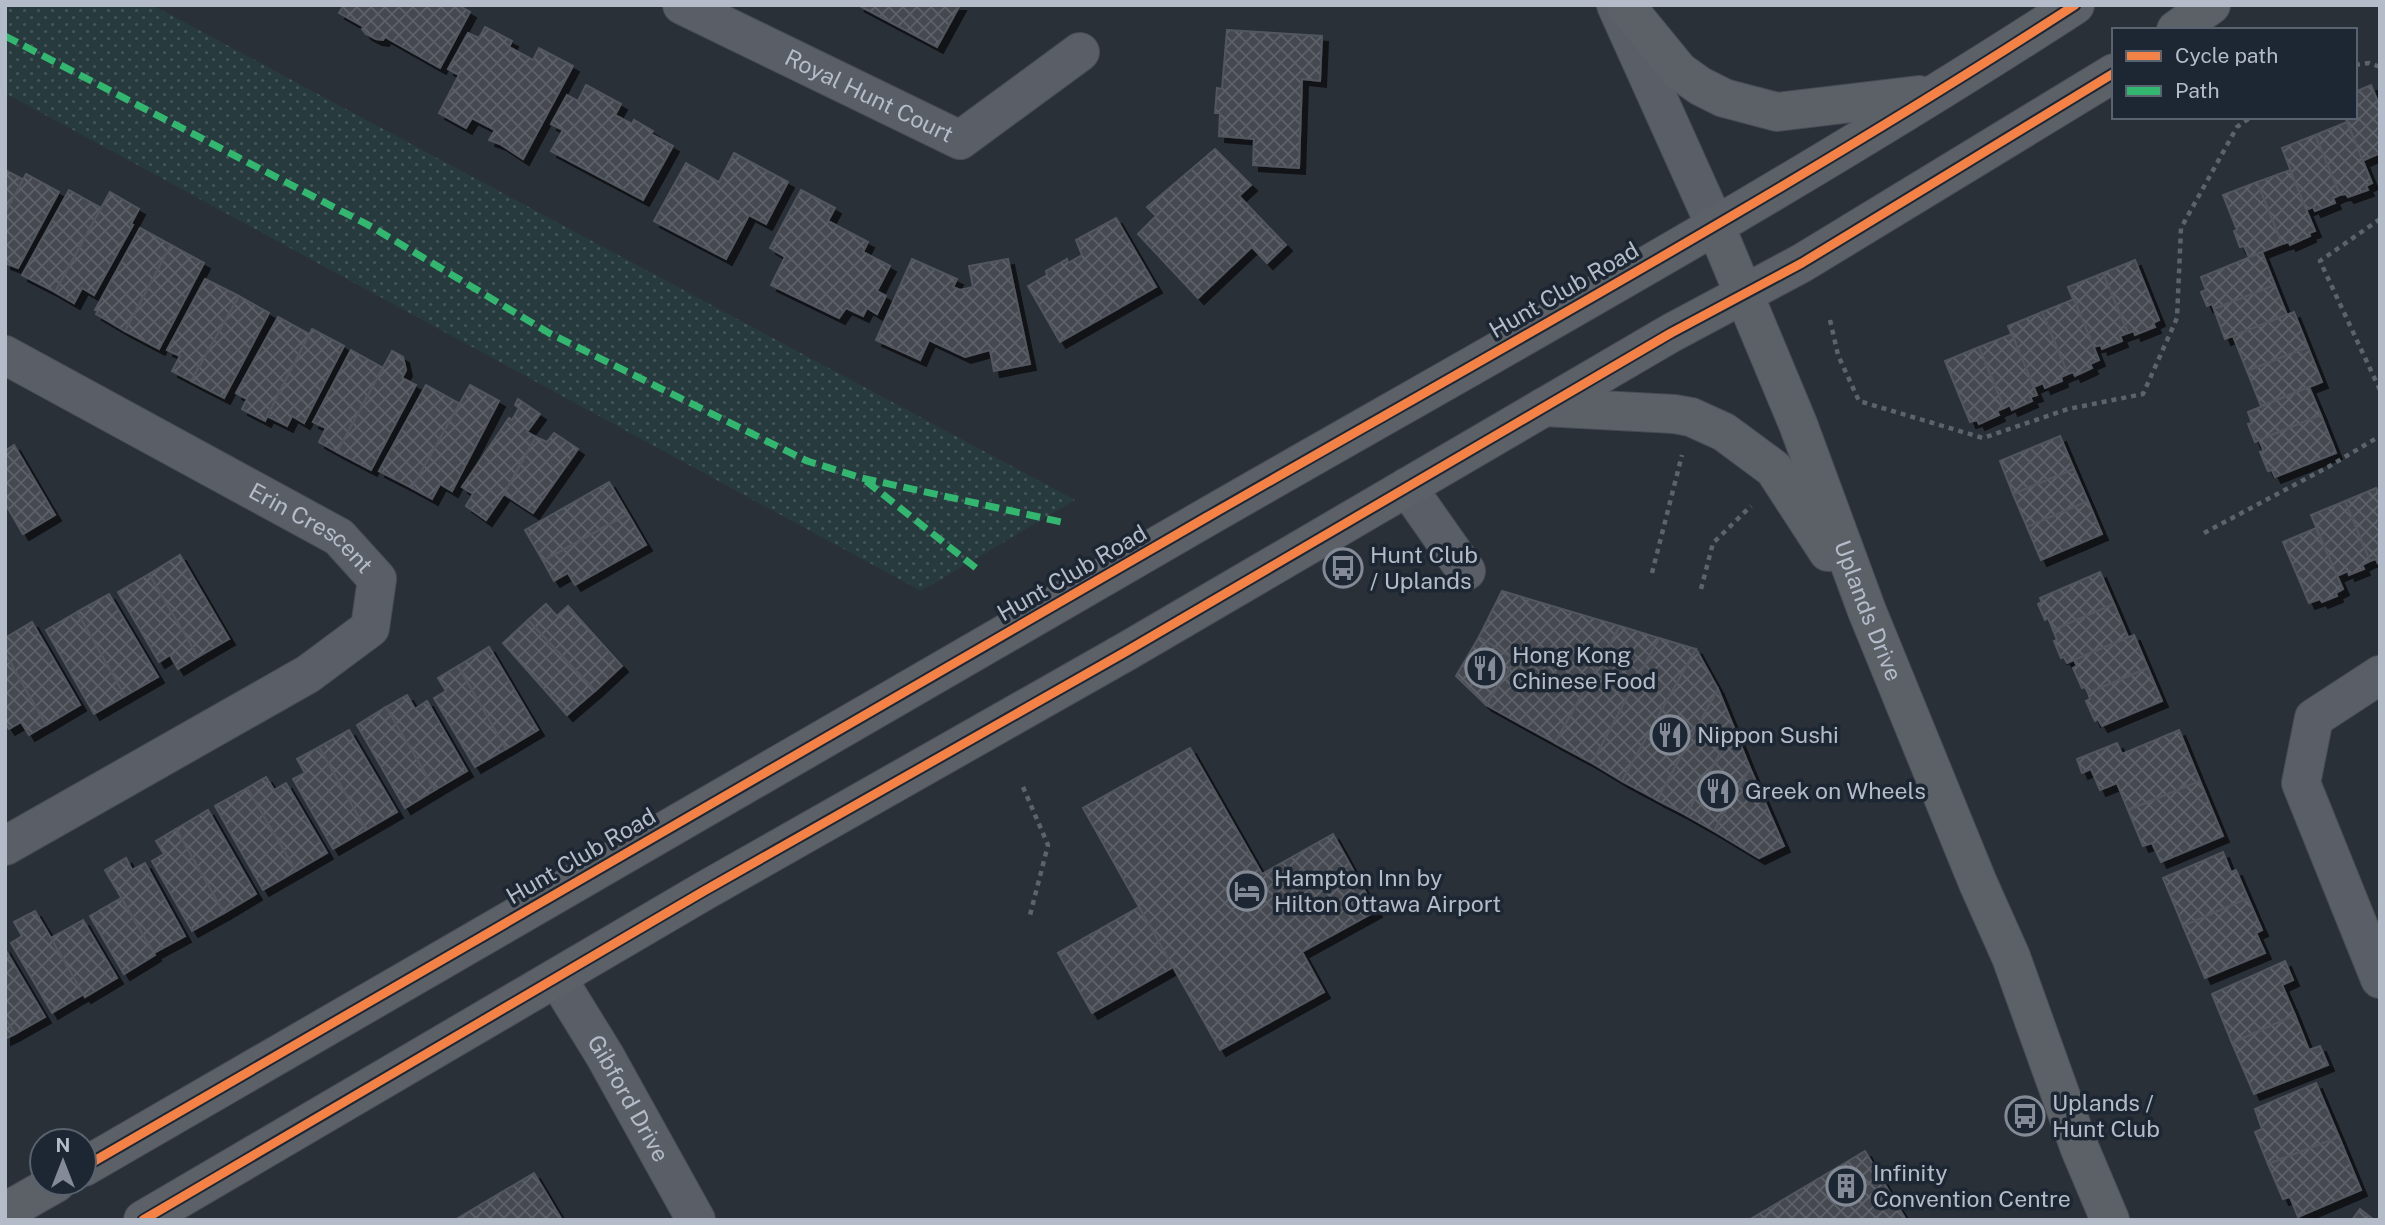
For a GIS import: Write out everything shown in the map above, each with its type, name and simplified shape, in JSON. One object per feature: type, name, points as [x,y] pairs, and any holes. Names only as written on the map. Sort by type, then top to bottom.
[{"type":"main road","points":[[1625,5],[1679,71],[1724,98],[1750,106],[1777,112],[1936,93]]},
{"type":"main road","name":"Hunt Club Road","points":[[98,1159],[699,809],[1715,225],[1936,93],[2075,5]]},
{"type":"main road","points":[[2179,28],[2211,5]]},
{"type":"main road","points":[[143,1220],[704,891],[1128,651],[1671,333],[1802,263],[2112,75]]},
{"type":"main road","name":"Uplands Drive","points":[[1715,225],[1798,424],[1867,611],[2011,957],[2080,1149],[2110,1220]]},
{"type":"main road","points":[[1544,407],[1674,414],[1691,417],[1724,432],[1774,469],[1867,611]]},
{"type":"main road","points":[[5,1212],[31,1197]]},
{"type":"street","name":"Royal Hunt Court","points":[[682,5],[960,140],[1080,52]]},
{"type":"street","name":"Uplands Drive","points":[[1616,5],[1715,225]]},
{"type":"street","name":"Erin Crescent","points":[[5,355],[339,537],[377,579],[370,628],[308,674],[5,846]]},
{"type":"street","points":[[1406,487],[1466,571]]},
{"type":"street","points":[[2380,674],[2314,718],[2301,783],[2380,979]]},
{"type":"street","name":"Gibford Drive","points":[[557,978],[605,1056],[696,1220]]},
{"type":"path","points":[[2357,65],[2368,63],[2380,67]]},
{"type":"path","points":[[1830,320],[1838,355],[1859,401],[1983,438],[2068,409],[2143,394],[2177,317],[2181,229],[2237,127],[2248,119]]},
{"type":"path","points":[[2380,219],[2320,261],[2380,390]]},
{"type":"path","points":[[2204,533],[2380,436]]},
{"type":"path","points":[[1652,573],[1685,445]]},
{"type":"path","points":[[1702,589],[1713,543],[1757,500]]},
{"type":"path","points":[[1023,786],[1048,845],[1029,919]]},
{"type":"green space","points":[[5,5],[152,5],[1075,500],[921,591],[5,93]]},
{"type":"building","points":[[344,5],[458,5],[470,12],[440,68],[385,37],[383,40],[376,39],[366,34],[362,29],[364,27],[339,13]]},
{"type":"building","points":[[858,5],[960,5],[937,47]]},
{"type":"building","points":[[485,27],[512,41],[509,47],[533,60],[539,48],[573,66],[523,159],[489,140],[495,130],[472,118],[466,128],[439,113],[459,75],[448,69],[468,33],[479,38]]},
{"type":"building","points":[[1227,30],[1322,36],[1320,81],[1302,79],[1299,168],[1253,165],[1254,139],[1219,136],[1220,113],[1215,113],[1217,88],[1222,89]]},
{"type":"building","points":[[586,85],[621,104],[615,115],[632,124],[634,120],[653,131],[651,134],[673,146],[643,200],[551,151],[563,130],[551,124],[567,95],[578,101]]},
{"type":"building","points":[[2371,85],[2380,107],[2380,153],[2362,161],[2346,119],[2357,119],[2357,91]]},
{"type":"building","points":[[2347,122],[2372,183],[2366,186],[2368,190],[2348,197],[2346,194],[2340,195],[2315,135]]},
{"type":"building","points":[[2315,135],[2340,195],[2333,198],[2335,203],[2315,211],[2313,207],[2306,210],[2282,148]]},
{"type":"building","points":[[1215,149],[1251,185],[1239,196],[1286,245],[1267,263],[1252,247],[1198,298],[1138,234],[1156,216],[1147,207]]},
{"type":"building","points":[[734,153],[788,182],[766,224],[749,215],[726,259],[654,221],[686,163],[719,182]]},
{"type":"building","points":[[5,170],[24,180],[5,213]]},
{"type":"building","points":[[2290,170],[2315,231],[2290,245],[2289,242],[2282,244],[2257,182]]},
{"type":"building","points":[[26,174],[59,192],[18,268],[5,263],[5,213]]},
{"type":"building","points":[[2257,182],[2282,244],[2249,257],[2244,246],[2240,247],[2234,231],[2237,230],[2223,195]]},
{"type":"building","points":[[69,190],[101,208],[55,292],[22,275]]},
{"type":"building","points":[[801,190],[835,208],[828,221],[868,242],[863,252],[890,266],[877,291],[886,296],[877,314],[867,308],[863,316],[846,308],[839,318],[771,285],[785,257],[770,248]]},
{"type":"building","points":[[110,192],[139,209],[131,224],[133,225],[94,295],[82,288],[74,303],[55,292]]},
{"type":"building","points":[[1116,218],[1156,287],[1060,342],[1028,286],[1047,275],[1046,271],[1067,259],[1068,263],[1082,255],[1076,240]]},
{"type":"building","points":[[140,228],[171,245],[125,331],[96,314],[98,311],[95,310]]},
{"type":"building","points":[[171,245],[204,263],[159,349],[125,331]]},
{"type":"building","points":[[2262,252],[2275,285],[2214,309],[2212,304],[2207,306],[2201,292],[2206,290],[2201,277]]},
{"type":"building","points":[[912,259],[957,279],[953,287],[960,290],[973,287],[969,266],[1008,259],[1030,364],[994,371],[990,350],[965,357],[929,340],[920,360],[876,340]]},
{"type":"building","points":[[2135,260],[2159,320],[2153,323],[2155,327],[2135,335],[2134,331],[2128,333],[2103,273]]},
{"type":"building","points":[[2103,273],[2128,333],[2120,336],[2122,341],[2102,349],[2101,345],[2093,347],[2068,287]]},
{"type":"building","points":[[205,279],[239,296],[191,381],[172,371],[180,356],[167,350]]},
{"type":"building","points":[[2275,285],[2287,315],[2225,339],[2214,309]]},
{"type":"building","points":[[239,296],[269,313],[224,398],[191,381]]},
{"type":"building","points":[[2074,299],[2099,360],[2090,364],[2092,368],[2075,376],[2073,372],[2068,374],[2042,312]]},
{"type":"building","points":[[2042,312],[2068,374],[2061,377],[2062,381],[2045,388],[2043,383],[2034,387],[2008,326]]},
{"type":"building","points":[[2294,312],[2308,347],[2247,371],[2233,336]]},
{"type":"building","points":[[278,317],[309,334],[265,421],[242,409],[247,399],[236,393]]},
{"type":"building","points":[[312,329],[344,346],[304,423],[292,416],[287,426],[267,416]]},
{"type":"building","points":[[2012,334],[2037,395],[2030,397],[2032,401],[2012,410],[2010,405],[2004,408],[1979,347]]},
{"type":"building","points":[[1979,347],[2004,408],[1997,411],[1999,415],[1979,424],[1977,420],[1970,422],[1945,361]]},
{"type":"building","points":[[2308,347],[2322,382],[2261,406],[2247,371]]},
{"type":"building","points":[[351,350],[383,368],[337,452],[319,442],[326,428],[313,422]]},
{"type":"building","points":[[392,351],[403,357],[406,370],[402,378],[416,385],[371,470],[337,452]]},
{"type":"building","points":[[426,385],[460,404],[412,488],[379,471]]},
{"type":"building","points":[[470,385],[499,401],[452,491],[440,484],[432,499],[412,488]]},
{"type":"building","points":[[2309,387],[2321,415],[2255,442],[2248,424],[2252,423],[2248,412]]},
{"type":"building","points":[[518,399],[540,414],[527,432],[536,437],[486,520],[466,506],[473,494],[462,487],[509,418],[512,420],[519,408],[515,405]]},
{"type":"building","points":[[2321,415],[2336,453],[2275,477],[2272,470],[2268,471],[2260,452],[2264,451],[2259,440]]},
{"type":"building","points":[[554,433],[578,449],[533,513],[504,494],[536,437],[547,442]]},
{"type":"building","points":[[2060,436],[2074,469],[2013,494],[2000,461]]},
{"type":"building","points":[[14,445],[55,515],[23,534],[5,503],[5,451]]},
{"type":"building","points":[[2074,469],[2088,501],[2027,527],[2013,494]]},
{"type":"building","points":[[609,482],[628,514],[543,561],[525,530]]},
{"type":"building","points":[[2376,488],[2380,495],[2378,564],[2376,559],[2370,561],[2345,501]]},
{"type":"building","points":[[2088,501],[2102,534],[2041,560],[2027,527]]},
{"type":"building","points":[[2345,501],[2370,561],[2362,565],[2364,569],[2337,576],[2311,515]]},
{"type":"building","points":[[628,514],[646,545],[575,585],[568,573],[554,581],[543,561]]},
{"type":"building","points":[[2316,528],[2343,589],[2336,593],[2337,596],[2322,602],[2320,599],[2309,603],[2283,542]]},
{"type":"building","points":[[180,555],[229,639],[198,657],[149,574]]},
{"type":"building","points":[[2100,572],[2114,604],[2053,630],[2038,604],[2042,602],[2040,598]]},
{"type":"building","points":[[149,574],[198,657],[178,669],[170,655],[159,662],[118,592]]},
{"type":"building","points":[[1502,591],[1620,626],[1555,743],[1486,705],[1515,660],[1479,637]]},
{"type":"building","points":[[109,594],[158,677],[125,696],[77,612]]},
{"type":"building","points":[[546,604],[557,616],[568,606],[622,666],[595,691],[528,620]]},
{"type":"building","points":[[2114,604],[2128,637],[2067,663],[2064,657],[2061,658],[2053,630]]},
{"type":"building","points":[[77,612],[125,696],[94,714],[46,630]]},
{"type":"building","points":[[528,620],[595,691],[567,715],[503,643]]},
{"type":"building","points":[[32,622],[80,705],[46,725],[5,653],[5,638]]},
{"type":"building","points":[[1620,626],[1659,638],[1592,763],[1555,743]]},
{"type":"building","points":[[2134,635],[2148,668],[2088,693],[2085,687],[2082,688],[2073,668],[2077,666],[2074,660]]},
{"type":"building","name":"Hong Kong Chinese Food","points":[[1479,637],[1515,660],[1486,705],[1456,676]]},
{"type":"building","points":[[1659,638],[1696,649],[1622,781],[1592,763]]},
{"type":"building","points":[[489,647],[538,730],[506,749],[458,666]]},
{"type":"building","name":"Nippon Sushi","points":[[1696,649],[1718,689],[1657,800],[1622,781]]},
{"type":"building","points":[[5,653],[46,725],[29,735],[21,722],[9,729],[5,723]]},
{"type":"building","points":[[458,666],[506,749],[475,767],[434,698],[446,691],[438,678]]},
{"type":"building","points":[[2148,668],[2162,701],[2102,726],[2098,719],[2095,721],[2086,701],[2090,699],[2088,693]]},
{"type":"building","points":[[1718,689],[1734,728],[1686,815],[1657,800]]},
{"type":"building","points":[[407,695],[415,709],[427,701],[467,771],[435,790],[386,707]]},
{"type":"building","points":[[386,707],[435,790],[405,808],[357,725]]},
{"type":"building","name":"Greek on Wheels","points":[[1734,728],[1750,768],[1714,831],[1686,815]]},
{"type":"building","points":[[349,730],[397,812],[366,830],[319,747]]},
{"type":"building","points":[[2179,730],[2200,781],[2128,810],[2117,783],[2100,790],[2091,769],[2082,773],[2077,759],[2117,743],[2122,754]]},
{"type":"building","points":[[319,747],[366,830],[333,849],[293,779],[305,773],[297,759]]},
{"type":"building","name":"Hampton Inn by Hilton Ottawa Airport","points":[[1190,748],[1262,874],[1333,834],[1376,911],[1302,952],[1324,992],[1220,1050],[1083,808]]},
{"type":"building","points":[[1750,768],[1784,846],[1759,858],[1714,831]]},
{"type":"building","points":[[266,777],[274,790],[286,783],[327,853],[296,871],[247,788]]},
{"type":"building","points":[[2200,781],[2223,836],[2161,862],[2152,843],[2143,846],[2128,810]]},
{"type":"building","points":[[247,788],[296,871],[263,890],[215,806]]},
{"type":"building","points":[[208,810],[256,894],[224,913],[176,829]]},
{"type":"building","points":[[176,829],[224,913],[192,931],[152,861],[164,854],[156,841]]},
{"type":"building","points":[[2223,852],[2231,872],[2236,870],[2248,898],[2183,926],[2163,878]]},
{"type":"building","points":[[126,858],[132,870],[145,863],[185,936],[154,953],[105,870]]},
{"type":"building","points":[[121,898],[155,955],[124,974],[90,916]]},
{"type":"building","points":[[2248,898],[2262,930],[2256,933],[2265,953],[2205,978],[2183,926]]},
{"type":"building","points":[[1139,907],[1173,967],[1092,1013],[1058,953]]},
{"type":"building","points":[[35,911],[84,994],[52,1013],[11,943],[22,936],[14,922]]},
{"type":"building","points":[[83,920],[117,978],[85,997],[51,938]]},
{"type":"building","points":[[5,949],[45,1017],[15,1034],[5,1018]]},
{"type":"building","points":[[2285,961],[2293,980],[2282,985],[2295,1015],[2232,1043],[2212,994]]},
{"type":"building","points":[[2295,1015],[2309,1050],[2320,1046],[2328,1065],[2254,1094],[2232,1043]]},
{"type":"building","points":[[5,1018],[15,1034],[5,1039]]},
{"type":"building","points":[[2316,1083],[2339,1137],[2268,1164],[2255,1132],[2262,1129],[2255,1109]]},
{"type":"building","points":[[2339,1137],[2361,1190],[2298,1217],[2290,1197],[2283,1199],[2268,1164]]},
{"type":"building","name":"Infinity Convention Centre","points":[[1865,1151],[1906,1220],[1749,1220]]},
{"type":"building","points":[[534,1173],[562,1220],[455,1220]]},
{"type":"building","points":[[2360,1209],[2374,1220],[2352,1220]]},
{"type":"marked path","points":[[5,36],[372,227],[549,333],[807,461],[862,478],[1066,523]]},
{"type":"marked path","points":[[866,481],[981,572]]},
{"type":"cycle path","points":[[98,1159],[1066,598],[1644,267],[1861,139],[2075,5]]},
{"type":"cycle path","points":[[143,1220],[704,891],[1127,651],[1671,333],[1802,263],[2112,74]]},
{"type":"place","name":"Hunt Club / Uplands","points":[[1343,568]]},
{"type":"place","name":"Hong Kong Chinese Food","points":[[1485,668]]},
{"type":"place","name":"Nippon Sushi","points":[[1670,735]]},
{"type":"place","name":"Greek on Wheels","points":[[1718,791]]},
{"type":"place","name":"Hampton Inn by Hilton Ottawa Airport","points":[[1247,891]]},
{"type":"place","name":"Uplands / Hunt Club","points":[[2025,1116]]},
{"type":"place","name":"Infinity Convention Centre","points":[[1846,1186]]}]
